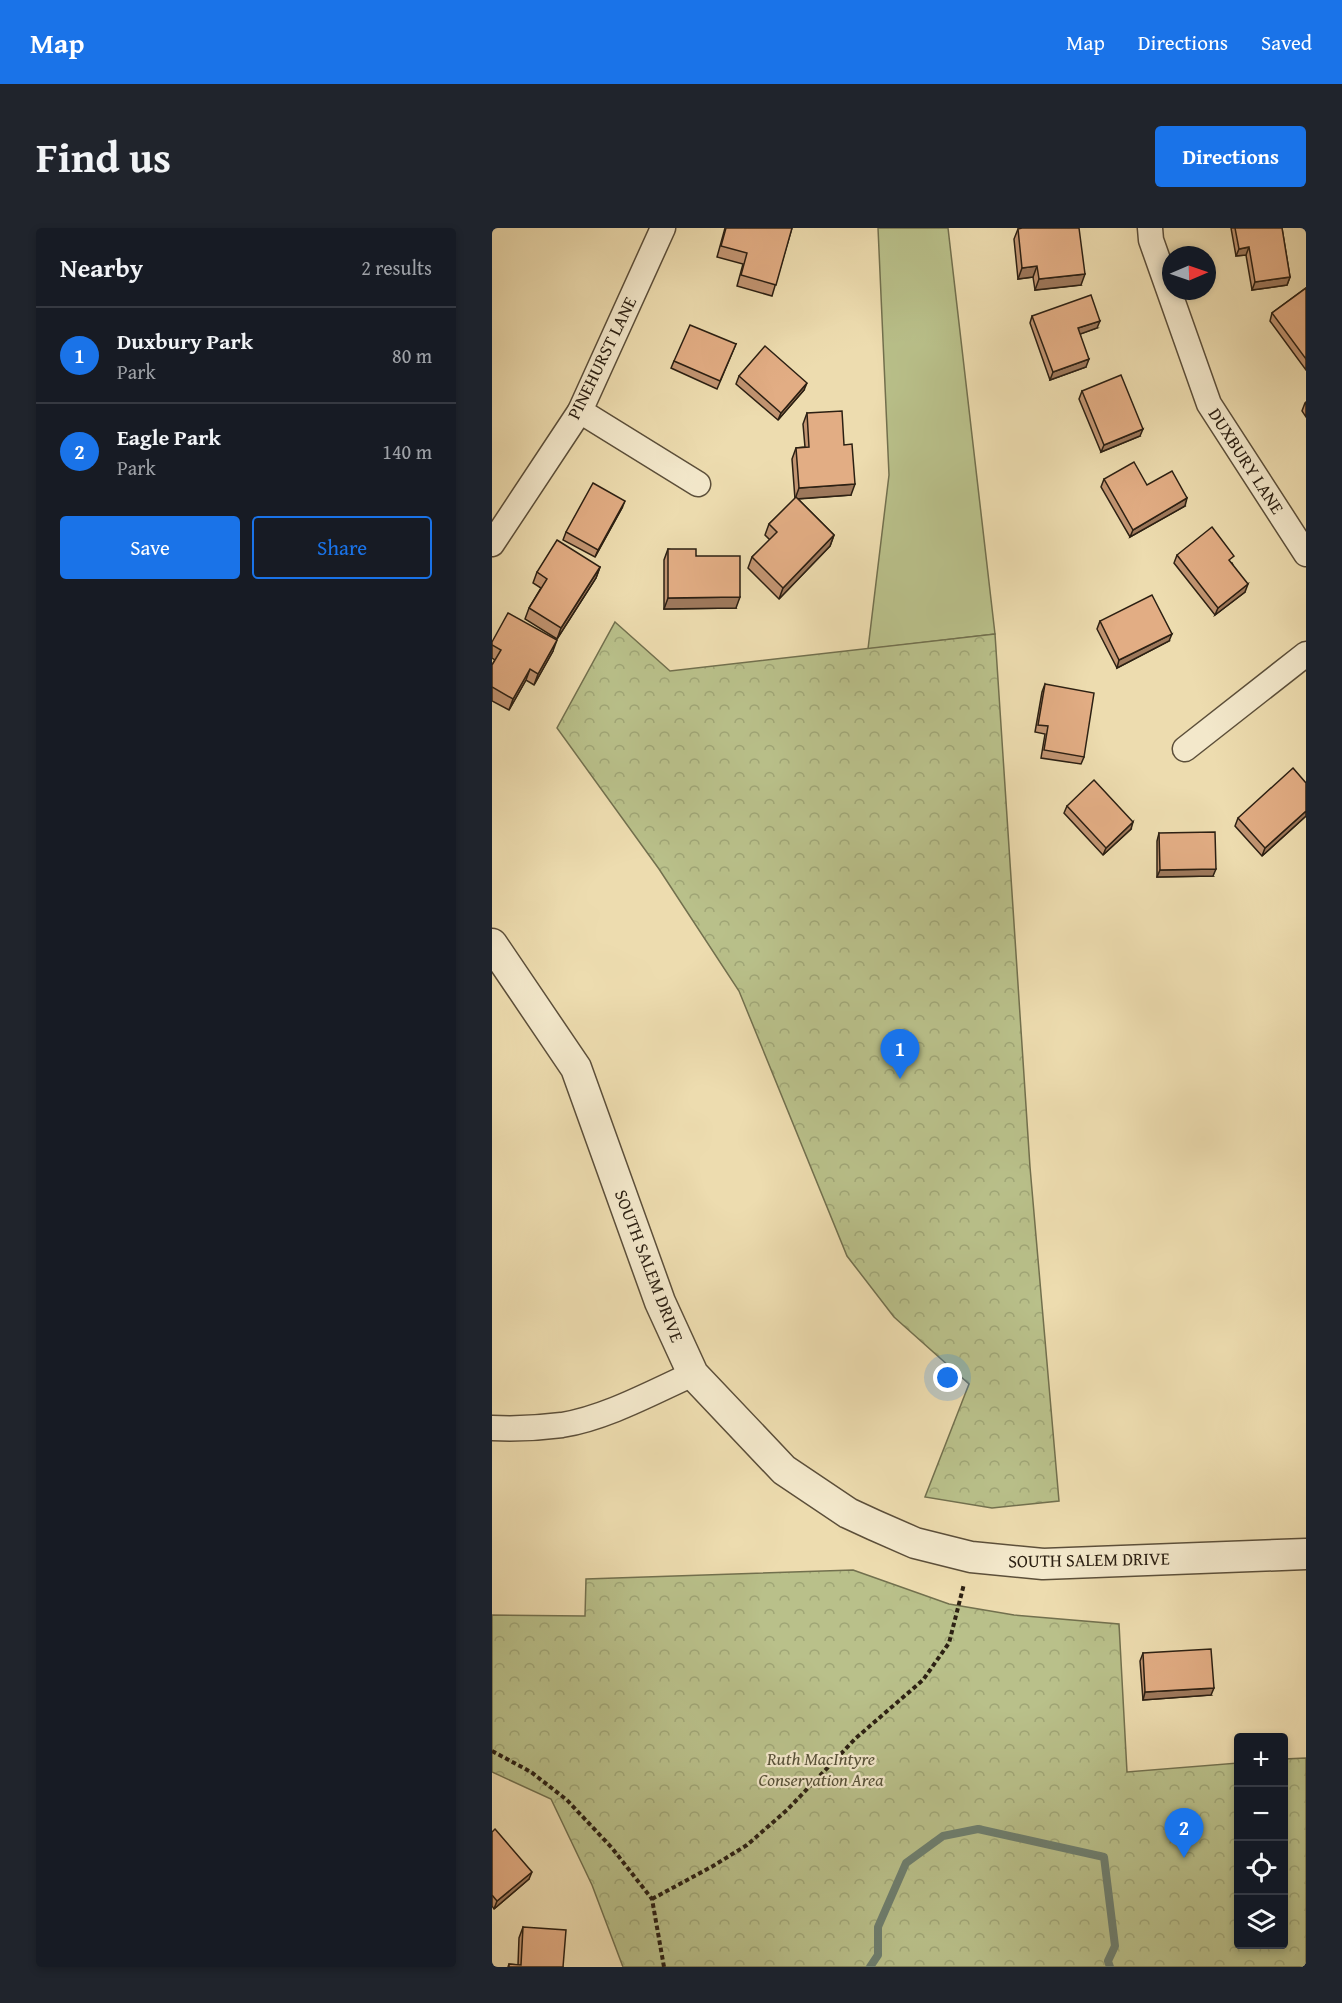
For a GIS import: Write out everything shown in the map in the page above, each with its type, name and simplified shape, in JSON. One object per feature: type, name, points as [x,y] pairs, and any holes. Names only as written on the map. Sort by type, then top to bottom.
[{"type":"street","name":"PINEHURST LANE","points":[[492,544],[580,411],[663,228]]},
{"type":"street","name":"DUXBURY LANE","points":[[1150,228],[1151,240],[1209,404],[1306,554]]},
{"type":"street","points":[[580,411],[698,484]]},
{"type":"street","points":[[1185,749],[1306,654]]},
{"type":"street","name":"SOUTH SALEM DRIVE","points":[[492,944],[576,1068],[660,1302],[693,1374],[784,1470],[848,1513],[915,1543],[971,1557],[1043,1564],[1306,1554]]},
{"type":"street","points":[[492,1428],[520,1429],[564,1424],[595,1416],[693,1374]]},
{"type":"path","points":[[652,1899],[747,1845],[787,1810],[856,1738],[923,1680],[949,1642],[971,1557]]},
{"type":"path","points":[[492,1751],[531,1772],[567,1800],[612,1848],[652,1899],[664,1967]]},
{"type":"green space","points":[[878,228],[948,228],[995,634],[868,649],[889,475]]},
{"type":"green space","points":[[615,622],[670,671],[995,634],[1030,1167],[1059,1501],[992,1508],[925,1497],[969,1384],[894,1317],[847,1256],[739,991],[659,869],[557,728]]},
{"type":"green space","name":"Ruth MacIntyre Conservation Area","points":[[853,1570],[949,1604],[1014,1615],[1119,1624],[1127,1772],[1234,1763],[1234,1949],[1288,1949],[1288,1759],[1306,1758],[1306,1967],[623,1967],[592,1885],[551,1799],[492,1772],[492,1615],[585,1616],[586,1579]]},
{"type":"building","points":[[726,228],[792,228],[776,285],[741,275],[747,253],[721,246]]},
{"type":"building","points":[[1079,228],[1085,274],[1039,279],[1037,266],[1022,268],[1018,229]]},
{"type":"building","points":[[1235,228],[1282,228],[1290,277],[1255,282],[1249,247],[1239,249]]},
{"type":"building","points":[[1306,288],[1306,359],[1272,313]]},
{"type":"building","points":[[1091,295],[1100,321],[1078,328],[1089,359],[1053,372],[1032,316]]},
{"type":"building","points":[[690,325],[736,344],[720,381],[674,361]]},
{"type":"building","points":[[765,346],[807,383],[781,413],[739,376]]},
{"type":"building","points":[[1121,375],[1143,429],[1104,445],[1082,391]]},
{"type":"building","points":[[842,411],[844,445],[852,444],[855,484],[799,488],[796,448],[809,447],[807,413]]},
{"type":"building","points":[[1134,462],[1147,485],[1172,471],[1187,498],[1133,530],[1104,479]]},
{"type":"building","points":[[593,483],[625,501],[598,550],[566,532]]},
{"type":"building","points":[[796,497],[834,535],[783,588],[752,557],[777,532],[769,524]]},
{"type":"building","points":[[1212,527],[1234,556],[1229,560],[1248,584],[1218,608],[1177,555]]},
{"type":"building","points":[[557,540],[600,567],[561,628],[529,608],[547,579],[537,572]]},
{"type":"building","points":[[668,549],[696,549],[696,556],[740,556],[740,597],[668,598]]},
{"type":"building","points":[[1152,595],[1172,634],[1119,660],[1100,621]]},
{"type":"building","points":[[508,613],[557,640],[538,674],[530,669],[513,699],[492,687],[492,665],[501,650],[492,645],[492,642]]},
{"type":"building","points":[[1045,684],[1094,693],[1084,757],[1044,750],[1048,726],[1038,725]]},
{"type":"building","points":[[1293,768],[1306,783],[1306,811],[1265,848],[1238,818]]},
{"type":"building","points":[[1094,780],[1133,822],[1106,848],[1067,806]]},
{"type":"building","points":[[1215,832],[1216,869],[1160,870],[1159,833]]},
{"type":"building","points":[[1211,1649],[1214,1688],[1145,1692],[1143,1653]]},
{"type":"building","points":[[495,1829],[532,1872],[497,1901],[492,1895],[492,1832]]},
{"type":"building","points":[[523,1927],[566,1930],[563,1967],[509,1967],[509,1964],[521,1965]]},
{"type":"waterway","points":[[870,1967],[878,1955],[878,1927],[906,1863],[943,1836],[978,1829],[1104,1857],[1115,1946],[1108,1961],[1110,1967]]},
{"type":"place","name":"Duxbury Park","points":[[900,1079]]},
{"type":"place","name":"Eagle Park","points":[[1184,1858]]}]
